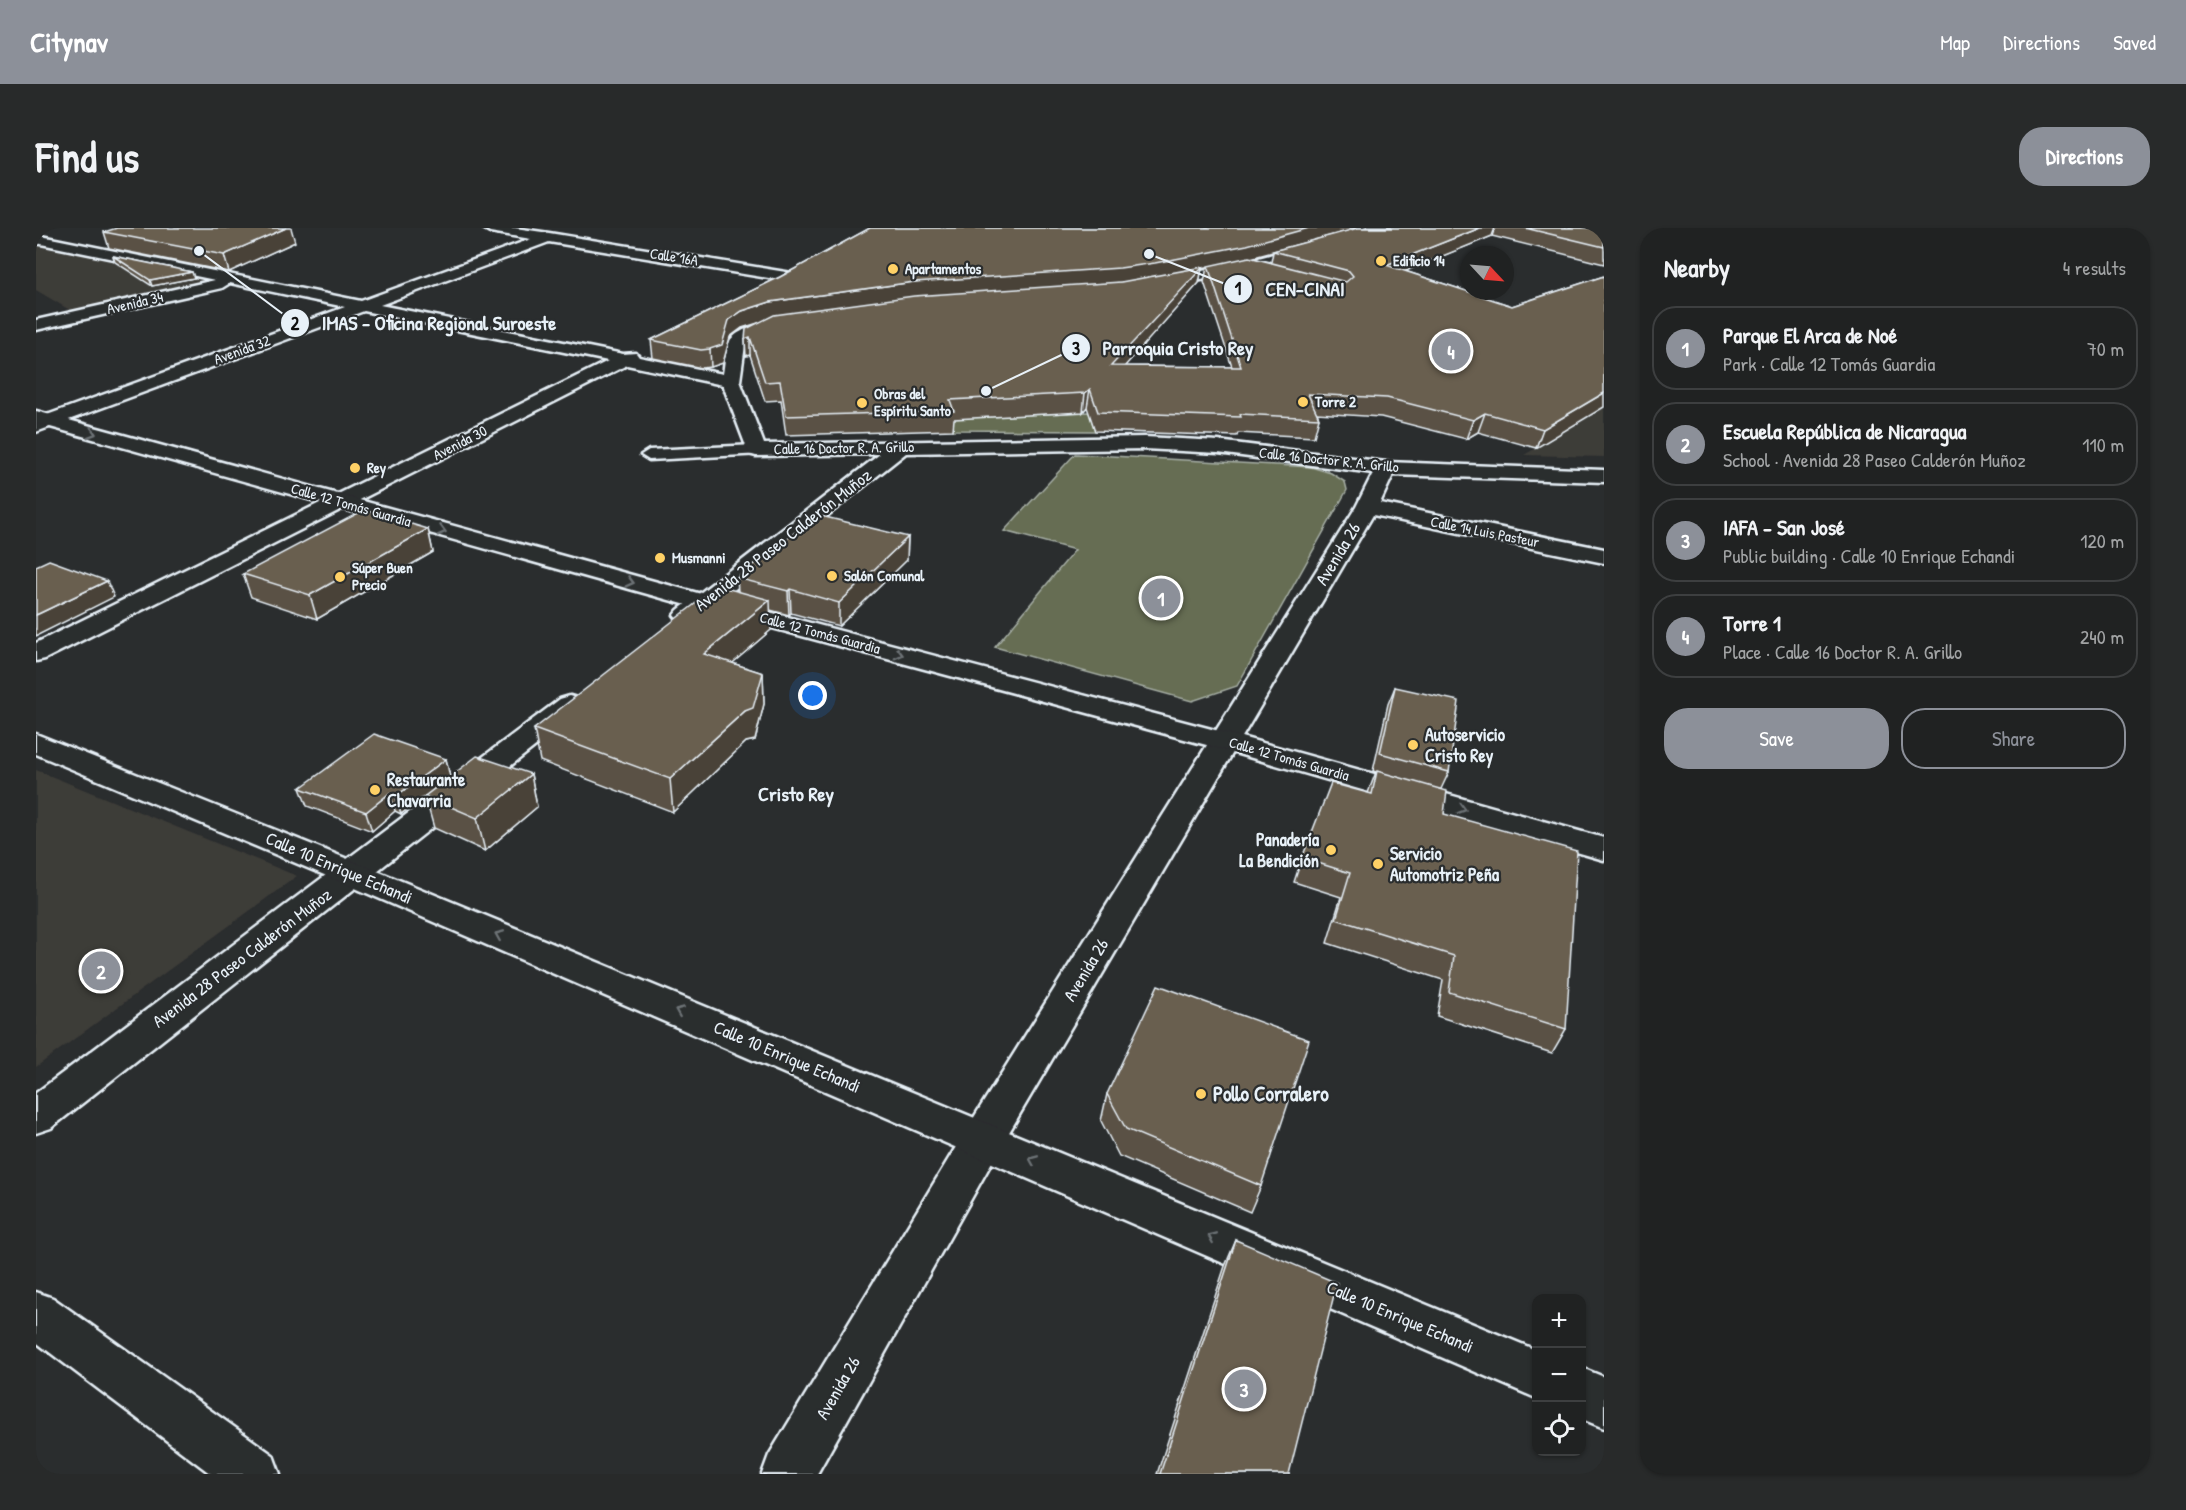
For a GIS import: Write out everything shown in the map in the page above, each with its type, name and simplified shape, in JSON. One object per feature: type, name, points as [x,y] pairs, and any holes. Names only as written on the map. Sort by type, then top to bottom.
[{"type":"street","name":"Calle 16A","points":[[490,228],[787,276]]},
{"type":"street","points":[[1141,288],[1246,266],[1384,228]]},
{"type":"street","name":"Avenida 32","points":[[41,421],[549,237]]},
{"type":"street","points":[[36,239],[731,381],[738,343],[742,339],[771,326],[808,320]]},
{"type":"street","points":[[755,292],[807,265]]},
{"type":"street","name":"Avenida 34","points":[[36,325],[233,280]]},
{"type":"street","name":"Avenida 30","points":[[36,654],[654,345]]},
{"type":"street","name":"Calle 16 Doctor R. A. Grillo","points":[[731,381],[756,450],[1145,443],[1218,447],[1386,468],[1604,476]]},
{"type":"street","name":"Calle 12 Tomás Guardia","points":[[41,421],[703,602],[1224,741],[1604,849]]},
{"type":"street","name":"Avenida 28 Paseo Calderón Muñoz","points":[[665,632],[903,446]]},
{"type":"street","name":"Avenida 26","points":[[788,1474],[983,1139],[1366,507],[1386,468]]},
{"type":"street","name":"Calle 14 Luis Pasteur","points":[[1366,507],[1604,556]]},
{"type":"street","name":"Avenida 28 Paseo Calderón Muñoz","points":[[36,1116],[589,690]]},
{"type":"street","name":"Calle 10 Enrique Echandi","points":[[36,743],[983,1139],[1532,1372]]},
{"type":"street","points":[[36,1314],[254,1474]]},
{"type":"street","points":[[1586,1396],[1604,1403]]},
{"type":"lane","points":[[1246,266],[1267,272]]},
{"type":"lane","points":[[649,455],[756,450]]},
{"type":"shaded area","points":[[36,241],[217,280],[73,312],[36,290]]},
{"type":"shaded area","points":[[1604,407],[1604,457],[1524,455],[1536,448]]},
{"type":"shaded area","points":[[36,770],[297,876],[36,1067]]},
{"type":"green space","points":[[944,407],[985,417],[1089,412],[1095,431],[953,430]]},
{"type":"green space","points":[[1075,454],[1311,467],[1331,473],[1345,482],[1347,490],[1237,686],[1192,701],[995,647],[1075,550],[1004,531]]},
{"type":"building","points":[[117,228],[286,228],[224,255],[104,232]]},
{"type":"building","points":[[870,228],[1309,228],[1247,245],[1120,268],[914,282],[770,302],[742,311],[729,320],[722,345],[710,349],[701,350],[651,340],[780,277]]},
{"type":"building","points":[[1358,228],[1480,228],[1386,265],[1460,289],[1460,300],[1494,300],[1512,306],[1604,276],[1604,393],[1543,429],[1485,413],[1473,420],[1387,398],[1308,394],[1319,418],[1240,414],[1241,417],[1098,412],[1090,389],[1085,393],[950,400],[954,411],[786,416],[780,381],[765,382],[750,337],[745,339],[746,329],[774,315],[914,296],[1121,282],[1203,267],[1111,366],[1241,367],[1208,266],[1249,257],[1346,282],[1353,276],[1349,271],[1273,251]]},
{"type":"building","points":[[1525,228],[1604,228],[1604,247]]},
{"type":"building","points":[[113,256],[192,272],[150,280]]},
{"type":"building","points":[[364,510],[428,529],[310,595],[243,574]]},
{"type":"building","points":[[817,515],[908,537],[839,603],[790,589],[788,591],[737,578]]},
{"type":"building","points":[[49,560],[107,581],[36,615],[36,566]]},
{"type":"building","points":[[718,586],[770,600],[704,654],[763,673],[753,708],[745,711],[670,779],[534,729]]},
{"type":"building","name":"Autoservicio Cristo Rey","points":[[1395,687],[1459,701],[1449,772],[1380,753]]},
{"type":"building","points":[[374,734],[446,759],[396,796],[390,793],[366,812],[300,788]]},
{"type":"building","points":[[477,756],[531,774],[477,818],[425,796]]},
{"type":"building","points":[[1377,771],[1447,791],[1444,814],[1577,851],[1566,1029],[1449,992],[1454,956],[1336,919],[1350,873],[1302,858],[1331,783],[1372,794]]},
{"type":"building","name":"Pollo Corralero","points":[[1158,985],[1309,1040],[1261,1186],[1126,1129],[1107,1094]]},
{"type":"building","points":[[1236,1240],[1337,1283],[1289,1474],[1160,1474]]},
{"type":"place","name":"IMAS - Oficina Regional Suroeste","points":[[199,251]]},
{"type":"place","name":"CEN-CINAI","points":[[1149,254]]},
{"type":"place","name":"Edificio 14","points":[[1381,261]]},
{"type":"place","name":"Apartamentos","points":[[893,269]]},
{"type":"place","name":"Torre 1","points":[[1451,351]]},
{"type":"place","name":"Parroquia Cristo Rey","points":[[986,391]]},
{"type":"place","name":"Torre 2","points":[[1303,402]]},
{"type":"place","name":"Obras del Espíritu Santo","points":[[862,403]]},
{"type":"place","name":"Rey","points":[[355,468]]},
{"type":"place","name":"Musmanni","points":[[660,558]]},
{"type":"place","name":"Salón Comunal","points":[[832,576]]},
{"type":"place","name":"Súper Buen Precio","points":[[340,577]]},
{"type":"place","name":"Parque El Arca de Noé","points":[[1161,598]]},
{"type":"place","name":"Autoservicio Cristo Rey","points":[[1413,745]]},
{"type":"place","name":"Restaurante Chavarria","points":[[375,790]]},
{"type":"place","name":"Panadería La Bendición","points":[[1331,850]]},
{"type":"place","name":"Servicio Automotriz Peña","points":[[1378,864]]},
{"type":"place","name":"Escuela República de Nicaragua","points":[[101,971]]},
{"type":"place","name":"Pollo Corralero","points":[[1201,1094]]},
{"type":"place","name":"IAFA - San José","points":[[1244,1389]]},
{"type":"district","name":"Cristo Rey","points":[[796,794]]}]
